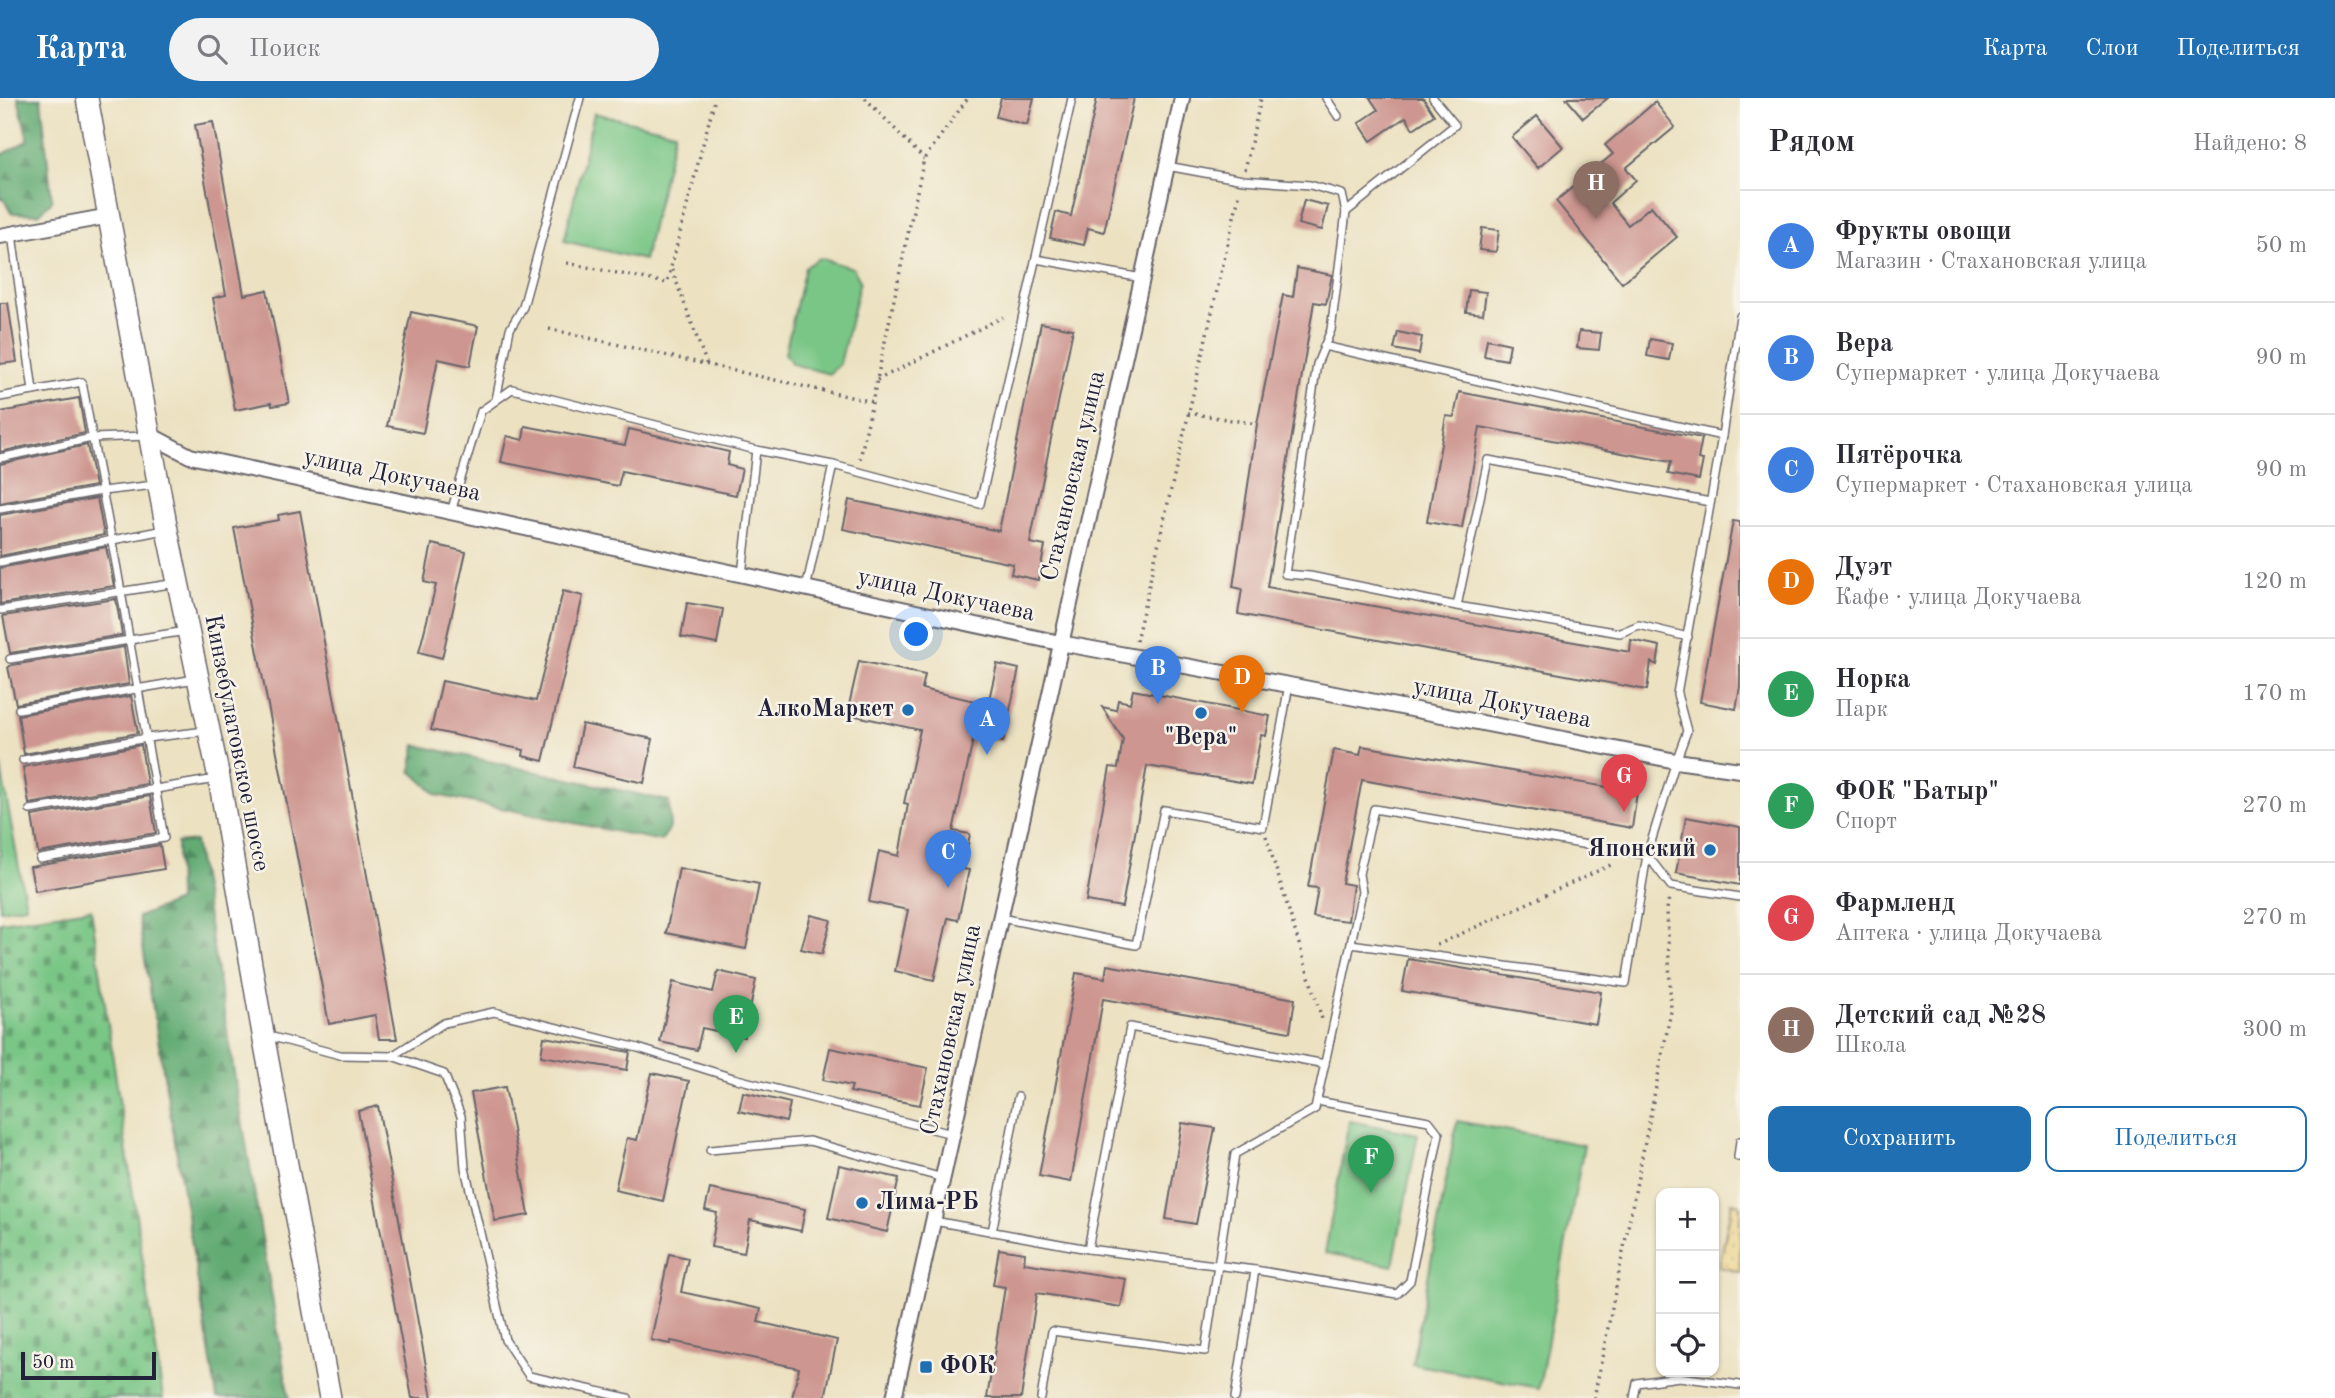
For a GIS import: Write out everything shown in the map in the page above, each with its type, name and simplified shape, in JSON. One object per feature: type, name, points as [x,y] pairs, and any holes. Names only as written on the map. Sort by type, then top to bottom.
[{"type":"main road","name":"Кинзебулатовское шоссе","points":[[87,98],[167,530],[219,778],[330,1398]]},
{"type":"street","name":"Стахановская улица","points":[[894,1398],[1182,98]]},
{"type":"street","points":[[6,235],[110,216]]},
{"type":"street","name":"улица Докучаева","points":[[150,435],[190,456],[806,590],[1060,643],[1676,761],[1740,770]]},
{"type":"lane","points":[[496,400],[510,329],[523,307],[580,98]]},
{"type":"lane","points":[[451,513],[481,411],[512,389],[756,450],[858,471],[980,504],[1072,98]]},
{"type":"lane","points":[[1326,98],[1338,116]]},
{"type":"lane","points":[[1346,212],[1455,125],[1433,98]]},
{"type":"lane","points":[[1167,166],[1242,180],[1310,185],[1342,194],[1346,212],[1331,330],[1317,364],[1285,574],[1310,576],[1457,606],[1620,633],[1639,625],[1688,637]]},
{"type":"lane","points":[[6,235],[33,391]]},
{"type":"lane","points":[[1036,259],[1142,278]]},
{"type":"lane","points":[[1351,944],[1626,984],[1647,855],[1687,732],[1677,694],[1740,316]]},
{"type":"lane","points":[[1324,346],[1722,436]]},
{"type":"lane","points":[[0,397],[82,382],[164,838],[40,859]]},
{"type":"lane","points":[[0,458],[92,438],[150,435]]},
{"type":"lane","points":[[742,576],[756,450]]},
{"type":"lane","points":[[1457,606],[1488,460],[1710,502]]},
{"type":"lane","points":[[806,590],[833,465]]},
{"type":"lane","points":[[0,509],[102,491],[159,485]]},
{"type":"lane","points":[[0,562],[167,530]]},
{"type":"lane","points":[[1,610],[178,583]]},
{"type":"lane","points":[[10,659],[188,630]]},
{"type":"lane","points":[[19,709],[197,678]]},
{"type":"lane","points":[[1000,918],[1136,945],[1164,810],[1263,827],[1289,685]]},
{"type":"lane","points":[[23,760],[147,738],[209,731]]},
{"type":"lane","points":[[30,810],[219,778]]},
{"type":"lane","points":[[1041,1398],[1052,1331],[1205,1351],[1235,1154],[1315,1109],[1362,892],[1359,874],[1374,809],[1647,855],[1671,887],[1740,897]]},
{"type":"lane","points":[[392,1056],[444,1023],[494,1013],[638,1048],[733,1078],[952,1134]]},
{"type":"lane","points":[[1088,1250],[1130,1027],[1325,1064]]},
{"type":"lane","points":[[263,1034],[340,1055],[392,1056],[444,1074],[461,1116],[465,1168],[505,1340],[529,1376],[628,1398]]},
{"type":"lane","points":[[992,1232],[1018,1097]]},
{"type":"lane","points":[[933,1221],[1088,1250],[1255,1270],[1397,1294],[1410,1282],[1439,1134],[1429,1121],[1317,1101]]},
{"type":"lane","points":[[709,1150],[809,1141],[943,1178]]},
{"type":"lane","points":[[1740,1141],[1740,1157]]},
{"type":"lane","points":[[1235,1398],[1255,1270]]},
{"type":"lane","points":[[1634,1398],[1637,1383],[1679,1377],[1740,1385]]},
{"type":"path","points":[[567,263],[667,283],[715,98]]},
{"type":"path","points":[[865,98],[924,159]]},
{"type":"path","points":[[858,471],[924,159],[968,98]]},
{"type":"path","points":[[1133,657],[1261,98]]},
{"type":"path","points":[[671,268],[707,365]]},
{"type":"path","points":[[877,380],[1003,317]]},
{"type":"path","points":[[549,329],[873,402]]},
{"type":"path","points":[[1188,413],[1258,424]]},
{"type":"path","points":[[1263,827],[1329,1045]]},
{"type":"path","points":[[1419,954],[1636,853]]},
{"type":"path","points":[[1594,1398],[1671,1011],[1667,909],[1671,887]]},
{"type":"green space","points":[[18,98],[41,98],[52,201],[39,214],[11,213],[3,198],[0,198],[0,156],[28,140]]},
{"type":"green space","points":[[594,113],[675,132],[644,260],[564,241]]},
{"type":"green space","points":[[819,258],[853,268],[860,281],[840,364],[829,374],[792,364],[785,353],[805,267]]},
{"type":"green space","points":[[416,745],[669,801],[670,828],[661,841],[437,795],[411,771]]},
{"type":"green space","points":[[0,763],[26,906],[0,910]]},
{"type":"green space","points":[[195,841],[289,1398],[217,1398],[138,917],[178,901],[177,843]]},
{"type":"green space","points":[[91,909],[163,1398],[0,1398],[0,922]]},
{"type":"green space","points":[[1349,1121],[1418,1134],[1393,1266],[1325,1253]]},
{"type":"green space","points":[[1457,1121],[1584,1145],[1539,1388],[1412,1364]]},
{"type":"sand","points":[[1732,1202],[1740,1204],[1740,1272],[1719,1267]]},
{"type":"building","points":[[1001,98],[1034,98],[1027,125],[996,117]]},
{"type":"building","points":[[1097,98],[1134,98],[1104,232],[1088,228],[1084,245],[1050,238],[1056,212],[1071,216]]},
{"type":"building","points":[[1370,98],[1423,98],[1434,115],[1413,129],[1406,117],[1371,141],[1359,123],[1378,110]]},
{"type":"building","points":[[1566,98],[1608,98],[1583,118]]},
{"type":"building","points":[[1655,102],[1675,127],[1626,168],[1636,180],[1610,203],[1628,225],[1651,206],[1677,237],[1622,283],[1556,201],[1613,154],[1605,145]]},
{"type":"building","points":[[1537,116],[1563,147],[1538,168],[1512,137]]},
{"type":"building","points":[[213,122],[244,295],[267,290],[289,403],[272,406],[271,403],[235,410],[213,298],[226,295],[195,125]]},
{"type":"building","points":[[1304,200],[1328,206],[1322,230],[1298,224]]},
{"type":"building","points":[[1482,228],[1499,230],[1496,252],[1479,250]]},
{"type":"building","points":[[1297,268],[1332,275],[1326,304],[1314,302],[1267,587],[1630,652],[1631,640],[1660,646],[1657,665],[1651,662],[1647,690],[1238,614],[1242,589],[1233,587],[1257,424],[1283,295],[1293,297]]},
{"type":"building","points":[[1469,290],[1486,292],[1483,314],[1466,312]]},
{"type":"building","points":[[0,303],[8,303],[17,362],[0,364]]},
{"type":"building","points":[[411,312],[478,326],[470,366],[438,359],[423,433],[387,426]]},
{"type":"building","points":[[1041,323],[1073,329],[1030,543],[1045,546],[1038,580],[1011,574],[1013,564],[843,529],[849,500],[999,531]]},
{"type":"building","points":[[1579,331],[1601,333],[1599,350],[1577,348]]},
{"type":"building","points":[[1398,332],[1422,337],[1419,354],[1394,349]]},
{"type":"building","points":[[1487,339],[1510,344],[1507,360],[1484,356]]},
{"type":"building","points":[[1650,339],[1672,343],[1669,360],[1647,356]]},
{"type":"building","points":[[1459,392],[1702,438],[1698,459],[1703,460],[1699,480],[1668,474],[1671,462],[1480,427],[1462,528],[1427,522],[1446,416],[1454,417]]},
{"type":"building","points":[[79,398],[85,433],[0,452],[0,412]]},
{"type":"building","points":[[525,426],[625,445],[629,429],[729,452],[727,465],[742,469],[736,495],[622,471],[618,486],[501,462],[507,436],[523,440]]},
{"type":"building","points":[[87,445],[95,486],[0,503],[0,464]]},
{"type":"building","points":[[97,498],[104,535],[0,556],[0,515]]},
{"type":"building","points":[[300,511],[397,1039],[379,1039],[375,1015],[329,1024],[234,528],[279,520],[278,515]]},
{"type":"building","points":[[1733,521],[1740,522],[1740,687],[1736,709],[1700,702]]},
{"type":"building","points":[[432,544],[466,552],[442,658],[419,652],[436,585],[424,582]]},
{"type":"building","points":[[106,547],[114,586],[0,604],[0,568]]},
{"type":"building","points":[[563,591],[583,596],[543,761],[523,756],[524,750],[431,730],[442,681],[536,701]]},
{"type":"building","points":[[116,599],[122,635],[10,653],[3,616]]},
{"type":"building","points":[[687,603],[723,609],[717,644],[681,637]]},
{"type":"building","points":[[124,647],[129,684],[16,704],[8,667]]},
{"type":"building","points":[[859,661],[925,675],[922,689],[988,704],[997,664],[1019,669],[1003,742],[974,736],[953,831],[970,834],[963,869],[969,870],[958,920],[948,918],[934,980],[895,971],[908,910],[869,902],[879,851],[899,856],[908,804],[904,803],[920,730],[847,714]]},
{"type":"building","points":[[1133,690],[1270,716],[1266,736],[1261,735],[1252,784],[1147,766],[1122,907],[1086,901],[1110,767],[1118,768],[1123,739],[1102,707],[1116,710],[1118,700],[1130,703]]},
{"type":"building","points":[[131,696],[138,733],[24,754],[18,715]]},
{"type":"building","points":[[582,724],[653,739],[644,783],[573,767]]},
{"type":"building","points":[[141,745],[147,784],[29,804],[23,767]]},
{"type":"building","points":[[1362,746],[1637,792],[1632,828],[1362,780],[1342,883],[1353,885],[1348,921],[1313,917],[1318,888],[1308,887],[1334,750],[1360,755]]},
{"type":"building","points":[[150,796],[156,833],[38,853],[32,816]]},
{"type":"building","name":"Японский","points":[[1686,817],[1740,827],[1740,885],[1676,873]]},
{"type":"building","points":[[160,845],[164,869],[35,891],[30,867]]},
{"type":"building","points":[[679,868],[759,884],[746,949],[666,933]]},
{"type":"building","points":[[811,915],[831,920],[822,954],[801,949]]},
{"type":"building","points":[[1408,959],[1601,992],[1596,1024],[1402,991]]},
{"type":"building","points":[[1107,965],[1295,999],[1290,1032],[1103,999],[1071,1182],[1039,1176],[1076,973],[1105,978]]},
{"type":"building","points":[[718,971],[756,980],[744,1037],[702,1028],[697,1050],[660,1042],[673,982],[713,992]]},
{"type":"building","points":[[544,1037],[630,1052],[627,1070],[541,1056]]},
{"type":"building","points":[[830,1048],[928,1068],[920,1105],[850,1092],[852,1086],[823,1080]]},
{"type":"building","points":[[652,1073],[689,1081],[663,1201],[615,1190],[627,1138],[637,1140]]},
{"type":"building","points":[[505,1087],[529,1215],[495,1221],[471,1093]]},
{"type":"building","points":[[743,1092],[790,1103],[786,1122],[739,1111]]},
{"type":"building","points":[[378,1106],[432,1398],[412,1398],[358,1111]]},
{"type":"building","points":[[1182,1123],[1215,1128],[1196,1224],[1166,1219]]},
{"type":"building","points":[[839,1165],[899,1178],[887,1232],[828,1218]]},
{"type":"building","points":[[710,1189],[805,1209],[801,1231],[750,1220],[744,1253],[711,1247],[717,1213],[705,1210]]},
{"type":"building","points":[[999,1249],[1025,1253],[1024,1263],[1126,1279],[1121,1307],[1037,1293],[1021,1398],[987,1398],[1005,1287],[993,1285]]},
{"type":"building","points":[[669,1254],[688,1258],[681,1292],[761,1309],[758,1322],[837,1340],[825,1398],[792,1398],[799,1368],[671,1341],[670,1344],[651,1340]]},
{"type":"place","name":"Детский сад №28","points":[[1596,219]]},
{"type":"place","name":"Вера","points":[[1158,704]]},
{"type":"place","name":"АлкоМаркет","points":[[908,710]]},
{"type":"place","name":"\"Вера\"","points":[[1201,713]]},
{"type":"place","name":"Дуэт","points":[[1242,713]]},
{"type":"place","name":"Фрукты овощи","points":[[987,755]]},
{"type":"place","name":"Фармленд","points":[[1624,812]]},
{"type":"place","name":"Японский","points":[[1710,850]]},
{"type":"place","name":"Пятёрочка","points":[[948,888]]},
{"type":"place","name":"Норка","points":[[736,1053]]},
{"type":"place","name":"ФОК \"Батыр\"","points":[[1371,1193]]},
{"type":"place","name":"Лима-РБ","points":[[862,1203]]},
{"type":"place","name":"ФОК","points":[[926,1367]]}]
